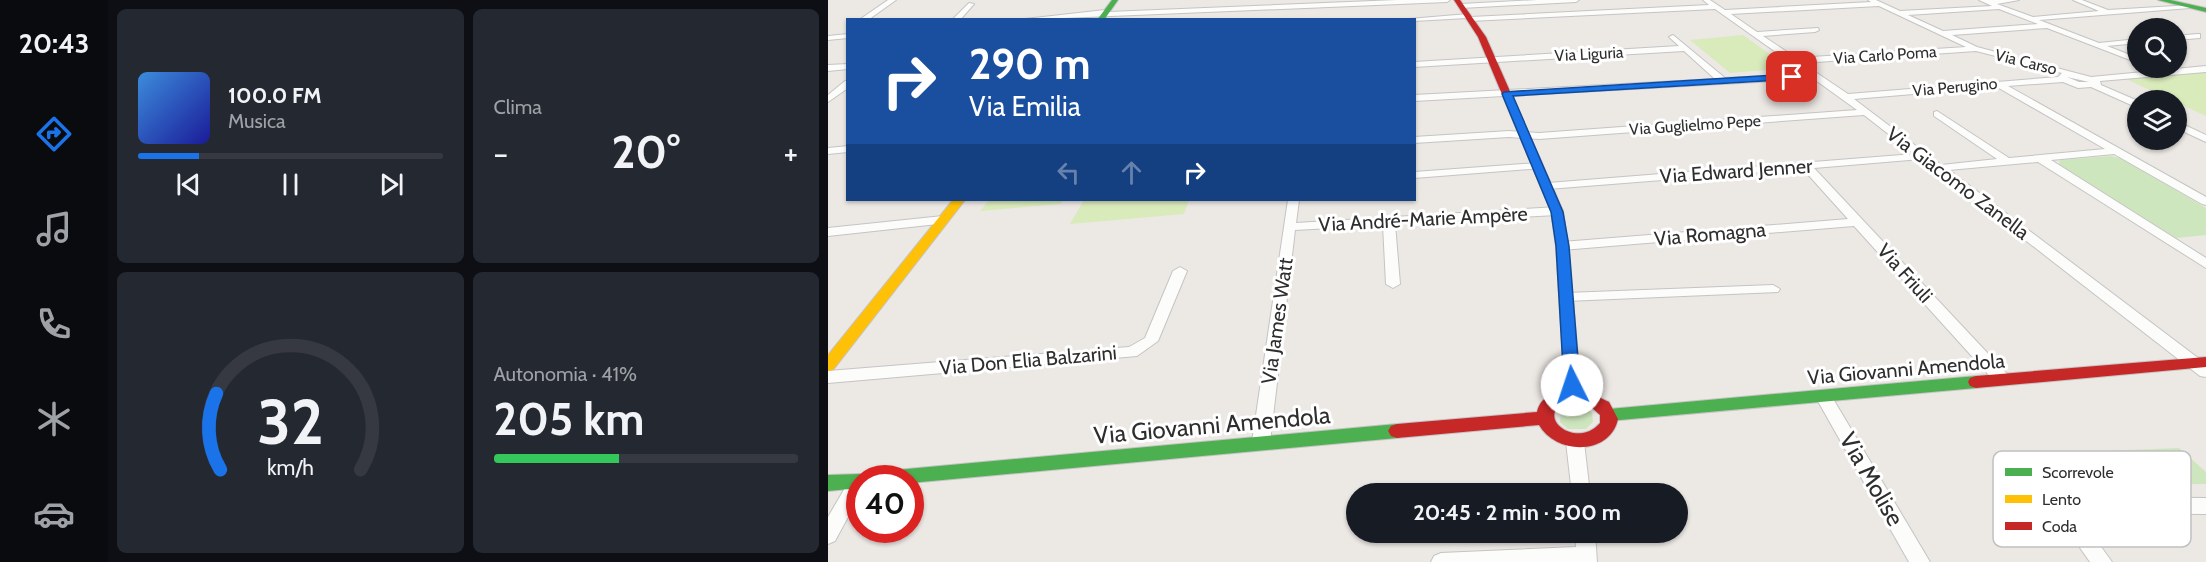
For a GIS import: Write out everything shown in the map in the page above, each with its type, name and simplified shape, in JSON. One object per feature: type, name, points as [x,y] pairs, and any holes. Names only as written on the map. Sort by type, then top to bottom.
[{"type":"street","points":[[865,18],[893,0]]},
{"type":"street","points":[[1103,15],[1114,0]]},
{"type":"street","points":[[1052,18],[1331,2],[1447,0]]},
{"type":"street","points":[[1567,0],[1586,23]]},
{"type":"street","points":[[1413,18],[1464,10],[1576,0]]},
{"type":"street","name":"Via Giacomo Zanella","points":[[1706,0],[1867,112],[2200,363],[2206,372]]},
{"type":"street","name":"Via Carso","points":[[1871,0],[2047,80]]},
{"type":"street","points":[[1985,1],[2016,0]]},
{"type":"street","points":[[2076,0],[2110,12]]},
{"type":"street","points":[[2162,0],[2206,10]]},
{"type":"street","points":[[1985,1],[2127,56]]},
{"type":"street","points":[[957,18],[971,4]]},
{"type":"street","points":[[1464,10],[1578,14],[1880,4]]},
{"type":"street","points":[[2031,18],[2190,6]]},
{"type":"street","points":[[1899,13],[2002,8]]},
{"type":"street","points":[[1464,10],[1492,60],[1548,186],[1557,212],[1562,246],[1573,393]]},
{"type":"street","points":[[1644,11],[1654,20]]},
{"type":"street","points":[[1942,33],[2049,25]]},
{"type":"street","points":[[831,37],[846,30]]},
{"type":"street","points":[[1755,34],[1815,30]]},
{"type":"street","points":[[831,37],[846,36]]},
{"type":"street","points":[[2187,37],[2198,36]]},
{"type":"street","points":[[1673,37],[1723,81]]},
{"type":"street","points":[[1601,41],[1611,52]]},
{"type":"street","points":[[2097,44],[2127,42]]},
{"type":"street","name":"Via Liguria","points":[[1416,65],[1686,48]]},
{"type":"street","name":"Via Carso","points":[[1976,49],[2076,75],[2094,82]]},
{"type":"street","name":"Via Carlo Poma","points":[[1795,61],[1976,49]]},
{"type":"street","points":[[828,68],[846,66]]},
{"type":"street","points":[[2187,71],[2206,69]]},
{"type":"street","points":[[2076,75],[2064,75],[2064,80],[2078,85],[2127,78]]},
{"type":"street","points":[[1416,98],[1815,76]]},
{"type":"street","name":"Via Perugino","points":[[1846,97],[2064,80]]},
{"type":"street","points":[[2094,82],[2127,99]]},
{"type":"street","points":[[1998,84],[2206,202]]},
{"type":"street","points":[[828,99],[846,85]]},
{"type":"street","name":"Via Guglielmo Pepe","points":[[1416,140],[1539,136],[1867,112]]},
{"type":"street","points":[[1937,114],[2006,162]]},
{"type":"street","points":[[2187,130],[2206,139]]},
{"type":"street","points":[[828,151],[846,149]]},
{"type":"street","points":[[1939,168],[2117,152]]},
{"type":"street","name":"Via Edward Jenner","points":[[1548,186],[1924,156]]},
{"type":"street","points":[[2040,158],[2206,264]]},
{"type":"street","points":[[1416,175],[1538,165]]},
{"type":"street","name":"Via Friuli","points":[[1806,166],[2003,380]]},
{"type":"street","points":[[828,366],[958,201]]},
{"type":"street","name":"Via James Watt","points":[[1260,442],[1293,201]]},
{"type":"street","name":"Via André-Marie Ampère","points":[[1290,227],[1557,212]]},
{"type":"street","points":[[828,232],[943,220]]},
{"type":"street","points":[[1389,221],[1393,284]]},
{"type":"street","name":"Via Romagna","points":[[1562,246],[1858,222]]},
{"type":"street","name":"Via Don Elia Balzarini","points":[[828,377],[1132,351],[1151,341],[1180,271]]},
{"type":"street","points":[[1566,297],[1773,290]]},
{"type":"street","name":"Via Giovanni Amendola","points":[[1609,416],[2200,363]]},
{"type":"street","points":[[1573,393],[1585,394],[1596,399],[1605,406],[1609,416],[1608,426],[1601,435],[1589,441],[1575,442],[1553,434],[1546,427],[1543,418],[1545,409],[1551,401],[1561,395],[1573,393]]},
{"type":"street","name":"Via Molise","points":[[1823,396],[1920,562]]},
{"type":"street","name":"Via Giovanni Amendola","points":[[924,474],[1543,418]]},
{"type":"street","points":[[1575,442],[1580,483]]},
{"type":"street","points":[[828,483],[846,482]]},
{"type":"street","points":[[828,535],[846,504]]},
{"type":"street","points":[[1441,562],[1587,559],[1585,543]]},
{"type":"street","points":[[2091,547],[2102,562]]},
{"type":"green space","points":[[1743,35],[1789,68],[1730,73],[1690,40]]},
{"type":"green space","points":[[2206,71],[2206,116],[2187,107],[2187,90],[2150,90],[2124,78],[2187,78],[2187,73]]},
{"type":"green space","points":[[2111,156],[2123,159],[2206,208],[2206,235],[2176,238],[2059,165],[2060,160]]},
{"type":"green space","points":[[988,201],[1062,201],[1060,204],[980,211]]},
{"type":"green space","points":[[1083,201],[1189,201],[1184,214],[1070,224]]},
{"type":"green space","points":[[1574,404],[1585,406],[1592,413],[1593,422],[1586,429],[1568,429],[1560,422],[1561,410]]},
{"type":"green space","points":[[2179,448],[2182,451],[2106,451]]},
{"type":"green space","points":[[2191,459],[2206,472],[2206,484],[2191,484]]},
{"type":"traffic: fast","points":[[1102,18],[1115,0]]},
{"type":"traffic: fast","points":[[2161,0],[2206,10]]},
{"type":"traffic: fast","points":[[1609,415],[1976,382]]},
{"type":"traffic: fast","points":[[924,474],[1397,431]]},
{"type":"traffic: fast","points":[[828,483],[846,482]]},
{"type":"traffic: slow","points":[[828,366],[958,201]]},
{"type":"traffic: jam","points":[[1457,0],[1482,37],[1557,211],[1562,246],[1573,393]]},
{"type":"traffic: jam","points":[[1976,382],[2206,362]]},
{"type":"traffic: jam","points":[[1573,393],[1596,402],[1608,412],[1610,419],[1608,426],[1602,433],[1590,440],[1578,441],[1566,438],[1555,433],[1548,425],[1545,416],[1547,407],[1555,399],[1573,393]]},
{"type":"traffic: jam","points":[[1397,431],[1543,418]]},
{"type":"route","points":[[1572,385],[1562,246],[1557,212],[1548,186],[1507,94],[1792,77]]}]
